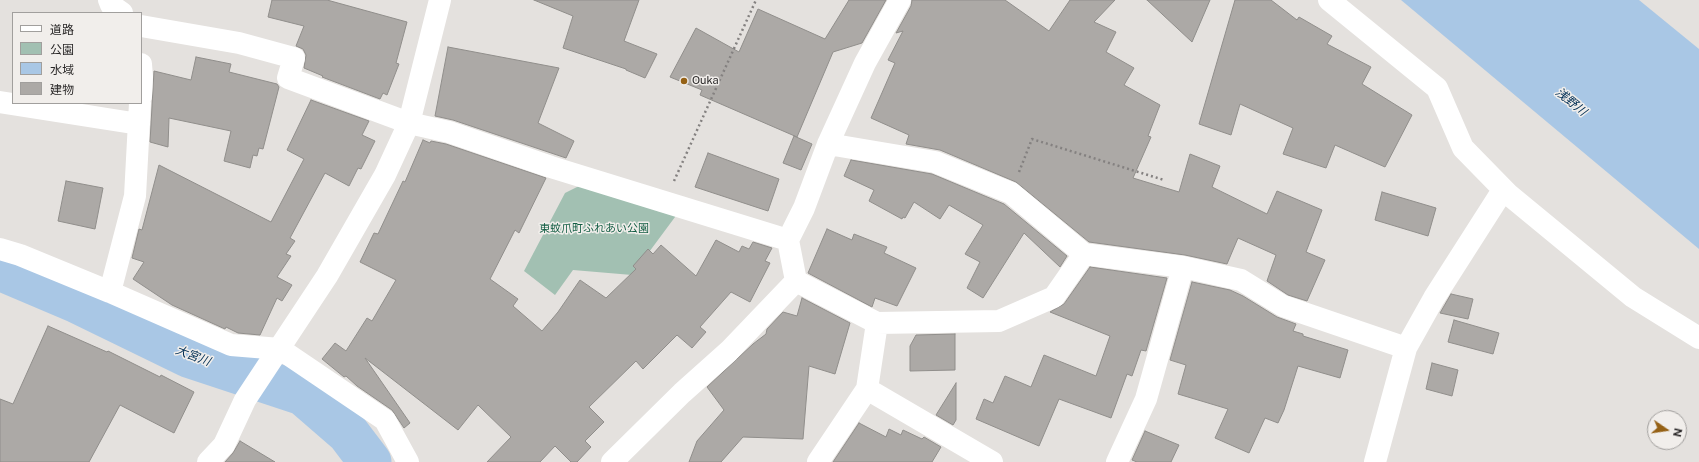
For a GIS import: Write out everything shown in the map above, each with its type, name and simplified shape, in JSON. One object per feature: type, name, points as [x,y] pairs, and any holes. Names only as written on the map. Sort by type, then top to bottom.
[{"type":"street","points":[[109,0],[111,5],[121,12]]},
{"type":"street","points":[[208,462],[224,444],[245,400],[327,276],[385,175],[409,124],[440,0]]},
{"type":"street","points":[[796,281],[788,240],[804,208],[828,144],[865,63],[900,0]]},
{"type":"street","points":[[1329,0],[1437,88],[1463,148],[1503,190],[1633,297],[1699,338]]},
{"type":"street","points":[[142,26],[238,43],[294,58],[288,78],[409,124],[449,132],[552,167],[788,240]]},
{"type":"street","points":[[0,102],[12,103]]},
{"type":"street","points":[[25,104],[140,113],[134,196],[110,292]]},
{"type":"street","points":[[828,144],[935,162],[1011,193],[1084,254],[1183,267],[1241,280],[1283,306],[1406,348]]},
{"type":"street","points":[[1374,462],[1406,348],[1434,298],[1503,190]]},
{"type":"street","points":[[0,249],[20,255],[110,292],[231,345],[280,349],[385,420],[408,462]]},
{"type":"street","points":[[796,281],[877,324],[999,321],[1054,297],[1084,254]]},
{"type":"street","points":[[1118,462],[1146,399],[1183,267]]},
{"type":"street","points":[[612,462],[665,410],[729,351],[796,281]]},
{"type":"street","points":[[818,462],[867,389],[877,324]]},
{"type":"street","points":[[867,389],[992,462]]},
{"type":"path","points":[[664,202],[756,0]]},
{"type":"path","points":[[1011,193],[1032,139],[1164,180]]},
{"type":"green space","name":"東蚊爪町ふれあい公園","points":[[581,185],[678,213],[632,275],[573,270],[555,295],[524,271],[565,193]]},
{"type":"water","name":"浅野川","points":[[1401,0],[1639,0],[1699,49],[1699,249]]},
{"type":"building","points":[[272,0],[327,0],[407,22],[396,63],[399,64],[387,95],[383,93],[380,99],[322,77],[323,76],[304,68],[306,55],[303,49],[296,46],[304,26],[268,17]]},
{"type":"building","points":[[534,0],[639,0],[624,41],[657,54],[645,78],[626,69],[563,48],[573,16]]},
{"type":"building","points":[[849,0],[886,0],[862,43],[833,52],[797,137],[700,95],[702,90],[670,77],[696,28],[739,52],[758,9],[825,39]]},
{"type":"building","points":[[912,0],[1005,0],[1049,31],[1070,0],[1115,0],[1094,22],[1116,32],[1106,52],[1134,68],[1124,85],[1160,105],[1148,136],[1151,137],[1133,178],[1179,192],[1190,154],[1220,166],[1212,187],[1267,214],[1277,191],[1322,210],[1306,252],[1325,260],[1307,301],[1288,295],[1267,281],[1276,255],[1238,238],[1227,264],[1185,255],[1089,242],[1016,182],[940,150],[906,144],[909,135],[871,118],[895,63],[888,60],[903,31],[896,33],[911,6]]},
{"type":"building","points":[[1147,0],[1210,0],[1192,42]]},
{"type":"building","points":[[1235,0],[1271,0],[1297,20],[1299,17],[1332,36],[1327,44],[1371,67],[1362,84],[1412,115],[1385,167],[1335,145],[1326,168],[1283,154],[1293,128],[1240,104],[1231,135],[1199,124]]},
{"type":"building","points":[[448,47],[559,68],[538,123],[574,141],[566,158],[453,120],[435,116]]},
{"type":"building","points":[[196,57],[231,64],[229,72],[277,84],[279,87],[263,149],[259,148],[257,156],[253,155],[250,168],[224,161],[231,131],[169,118],[168,147],[150,142],[154,71],[191,80]]},
{"type":"building","points":[[311,100],[369,121],[362,135],[375,141],[361,169],[358,168],[349,186],[325,173],[290,238],[295,241],[286,254],[291,256],[277,277],[292,285],[282,301],[277,298],[260,335],[238,333],[226,327],[225,329],[172,305],[133,279],[144,262],[132,258],[139,229],[142,230],[159,165],[271,222],[304,159],[287,150]]},
{"type":"building","points":[[794,136],[812,144],[801,170],[783,163]]},
{"type":"building","points":[[423,140],[430,143],[431,141],[446,144],[546,178],[519,233],[515,230],[490,279],[518,299],[513,306],[542,331],[558,312],[580,280],[606,298],[636,269],[633,266],[648,249],[653,254],[661,245],[696,276],[716,240],[739,252],[742,246],[749,249],[753,242],[772,248],[765,261],[770,263],[750,302],[731,292],[700,327],[706,332],[692,348],[677,335],[643,369],[636,361],[589,407],[604,422],[585,441],[591,447],[577,462],[571,462],[555,446],[540,462],[487,462],[511,437],[478,405],[458,430],[365,358],[410,423],[404,428],[392,410],[357,386],[346,376],[344,377],[322,359],[335,343],[346,351],[367,318],[372,321],[396,280],[360,262],[374,233],[378,234],[403,181],[405,182]]},
{"type":"building","points":[[708,153],[779,179],[768,211],[695,187]]},
{"type":"building","points":[[851,160],[932,174],[1004,204],[1067,256],[1060,267],[1024,233],[983,298],[967,288],[980,262],[965,254],[983,225],[949,205],[940,219],[914,202],[905,218],[903,217],[902,219],[869,201],[874,190],[844,176]]},
{"type":"building","points":[[66,181],[103,188],[95,229],[58,221]]},
{"type":"building","points":[[1382,192],[1436,208],[1428,236],[1375,220]]},
{"type":"building","points":[[827,229],[852,240],[854,234],[887,247],[884,253],[916,268],[897,306],[875,298],[872,307],[808,273]]},
{"type":"building","points":[[1090,267],[1167,278],[1146,351],[1141,350],[1132,376],[1127,374],[1111,418],[1059,399],[1039,446],[976,419],[984,399],[993,403],[1005,376],[1031,387],[1044,355],[1096,376],[1110,336],[1050,312],[1064,304]]},
{"type":"building","points":[[1192,282],[1230,290],[1243,296],[1277,317],[1296,324],[1293,331],[1303,334],[1303,336],[1348,350],[1340,378],[1298,366],[1284,410],[1278,423],[1265,418],[1249,453],[1215,438],[1228,409],[1178,394],[1186,365],[1170,360]]},
{"type":"building","points":[[1451,294],[1473,299],[1468,319],[1440,313]]},
{"type":"building","points":[[802,298],[850,323],[835,374],[809,366],[803,439],[743,437],[721,462],[689,462],[697,441],[724,410],[707,387],[753,344],[766,334],[767,329],[783,312],[797,316]]},
{"type":"building","points":[[1454,320],[1499,333],[1493,354],[1448,342]]},
{"type":"building","points":[[48,326],[107,352],[108,351],[194,392],[174,433],[120,405],[89,462],[0,462],[0,399],[13,404]]},
{"type":"building","points":[[955,334],[955,370],[910,371],[910,346],[916,335]]},
{"type":"building","points":[[1432,363],[1458,370],[1452,396],[1426,389]]},
{"type":"building","points":[[956,383],[956,420],[953,425],[936,415]]},
{"type":"building","points":[[859,423],[886,437],[889,429],[901,435],[903,430],[922,439],[924,437],[941,447],[932,462],[833,462]]},
{"type":"building","points":[[1145,431],[1179,445],[1171,462],[1137,462],[1132,460]]},
{"type":"building","points":[[240,441],[275,462],[225,462],[233,453]]},
{"type":"waterway","name":"大宮川","points":[[0,269],[75,301],[188,356],[303,394],[348,433],[370,462]]},
{"type":"place","name":"Ouka","points":[[684,81]]}]
